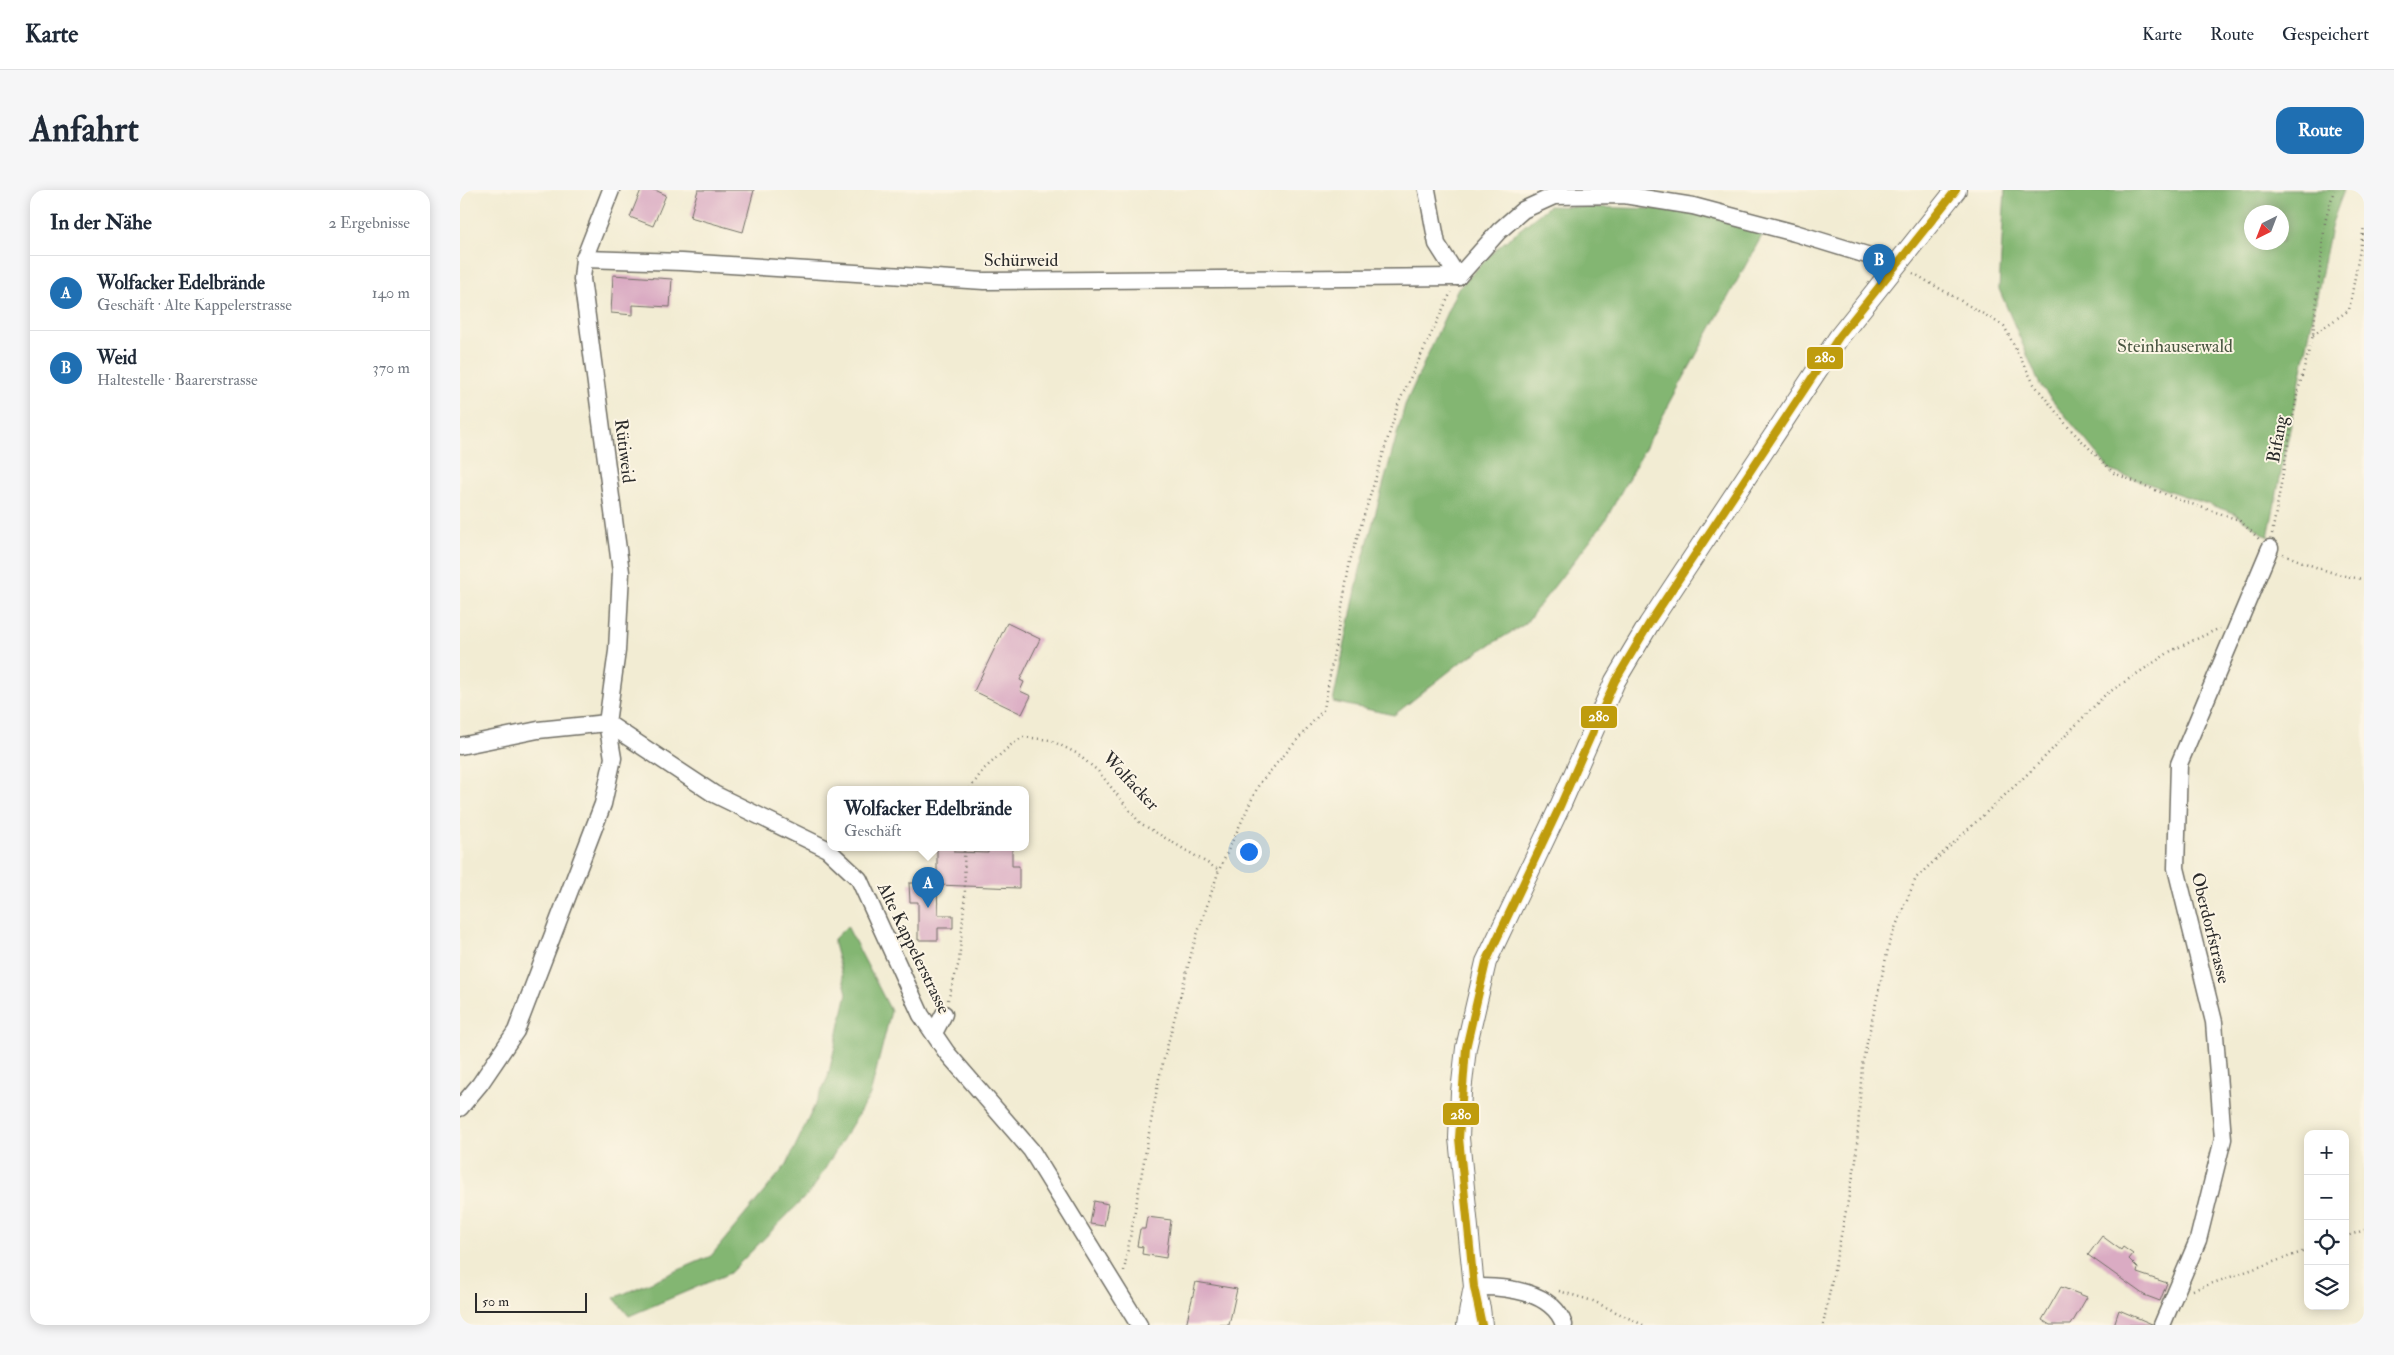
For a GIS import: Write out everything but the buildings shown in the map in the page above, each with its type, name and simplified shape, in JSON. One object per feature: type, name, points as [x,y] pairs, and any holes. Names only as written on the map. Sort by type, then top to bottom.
[{"type":"street","name":"Rütiweid","points":[[460,1108],[480,1084],[516,1031],[603,804],[613,758],[607,723],[617,651],[621,572],[582,279],[584,259],[611,190]]},
{"type":"street","points":[[1427,190],[1437,244],[1458,277],[1499,231],[1523,210],[1554,196],[1624,195],[1692,206],[1796,233],[1896,264]]},
{"type":"street","points":[[1482,1325],[1480,1308],[1474,1287],[1459,1138],[1461,1092],[1466,1048],[1486,962],[1561,804],[1615,681],[1649,624],[1839,337],[1956,190]]},
{"type":"street","name":"Schürweid","points":[[584,259],[682,262],[984,281],[1458,277]]},
{"type":"street","name":"Oberdorfstrasse","points":[[2162,1325],[2198,1240],[2223,1139],[2214,1022],[2176,868],[2179,764],[2270,548]]},
{"type":"street","points":[[460,746],[538,730],[607,723]]},
{"type":"street","name":"Alte Kappelerstrasse","points":[[607,723],[714,794],[827,849]]},
{"type":"street","name":"Alte Kappelerstrasse","points":[[829,851],[859,879],[921,1015],[947,1053],[1031,1150],[1139,1325]]},
{"type":"street","points":[[934,1033],[944,1014]]},
{"type":"street","points":[[1474,1287],[1499,1286],[1520,1291],[1547,1303],[1560,1313],[1564,1325]]},
{"type":"street","points":[[1467,1325],[1466,1318],[1474,1287]]},
{"type":"path","name":"Bifang","points":[[2270,548],[2297,395],[2313,335],[2324,222],[2334,190]]},
{"type":"path","points":[[2313,335],[2349,310],[2364,227]]},
{"type":"path","points":[[1896,264],[2004,326],[2034,384],[2069,428],[2114,473],[2177,499],[2239,520],[2270,548],[2320,570],[2346,577],[2364,579]]},
{"type":"path","points":[[1120,1294],[1157,1088],[1172,1021],[1193,947],[1219,870],[1258,784],[1324,709],[1353,552],[1400,402],[1458,277]]},
{"type":"path","points":[[1823,1325],[1856,1161],[1862,1065],[1890,940],[1916,878],[2035,767],[2105,695],[2171,650],[2241,617]]},
{"type":"path","name":"Wolfacker","points":[[972,786],[983,770],[1011,745],[1023,738],[1050,740],[1076,754],[1098,771],[1140,823],[1219,870]]},
{"type":"path","points":[[944,1014],[959,962],[965,895],[964,851]]},
{"type":"path","points":[[2349,1236],[2364,1230]]},
{"type":"path","points":[[2173,1297],[2304,1251]]},
{"type":"path","points":[[1558,1291],[1593,1301],[1643,1325]]},
{"type":"green space","name":"Steinhauserwald","points":[[2005,190],[2344,190],[2332,223],[2268,537],[2234,513],[2111,471],[2040,385],[1999,289]]},
{"type":"green space","points":[[1549,206],[1696,210],[1765,230],[1605,521],[1525,624],[1461,662],[1394,715],[1333,702],[1360,570],[1405,405],[1457,290],[1496,249]]},
{"type":"green space","points":[[847,926],[891,1011],[870,1095],[812,1190],[730,1273],[629,1316],[614,1298],[711,1256],[787,1164],[828,1077],[847,993],[833,940]]},
{"type":"transit line","name":"280","points":[[1482,1325],[1474,1287],[1459,1138],[1466,1048],[1486,962],[1561,804],[1615,681],[1649,624],[1839,337],[1956,190]]},
{"type":"place","name":"Weid","points":[[1879,285]]},
{"type":"place","name":"Wolfacker Edelbrände","points":[[928,908]]}]
